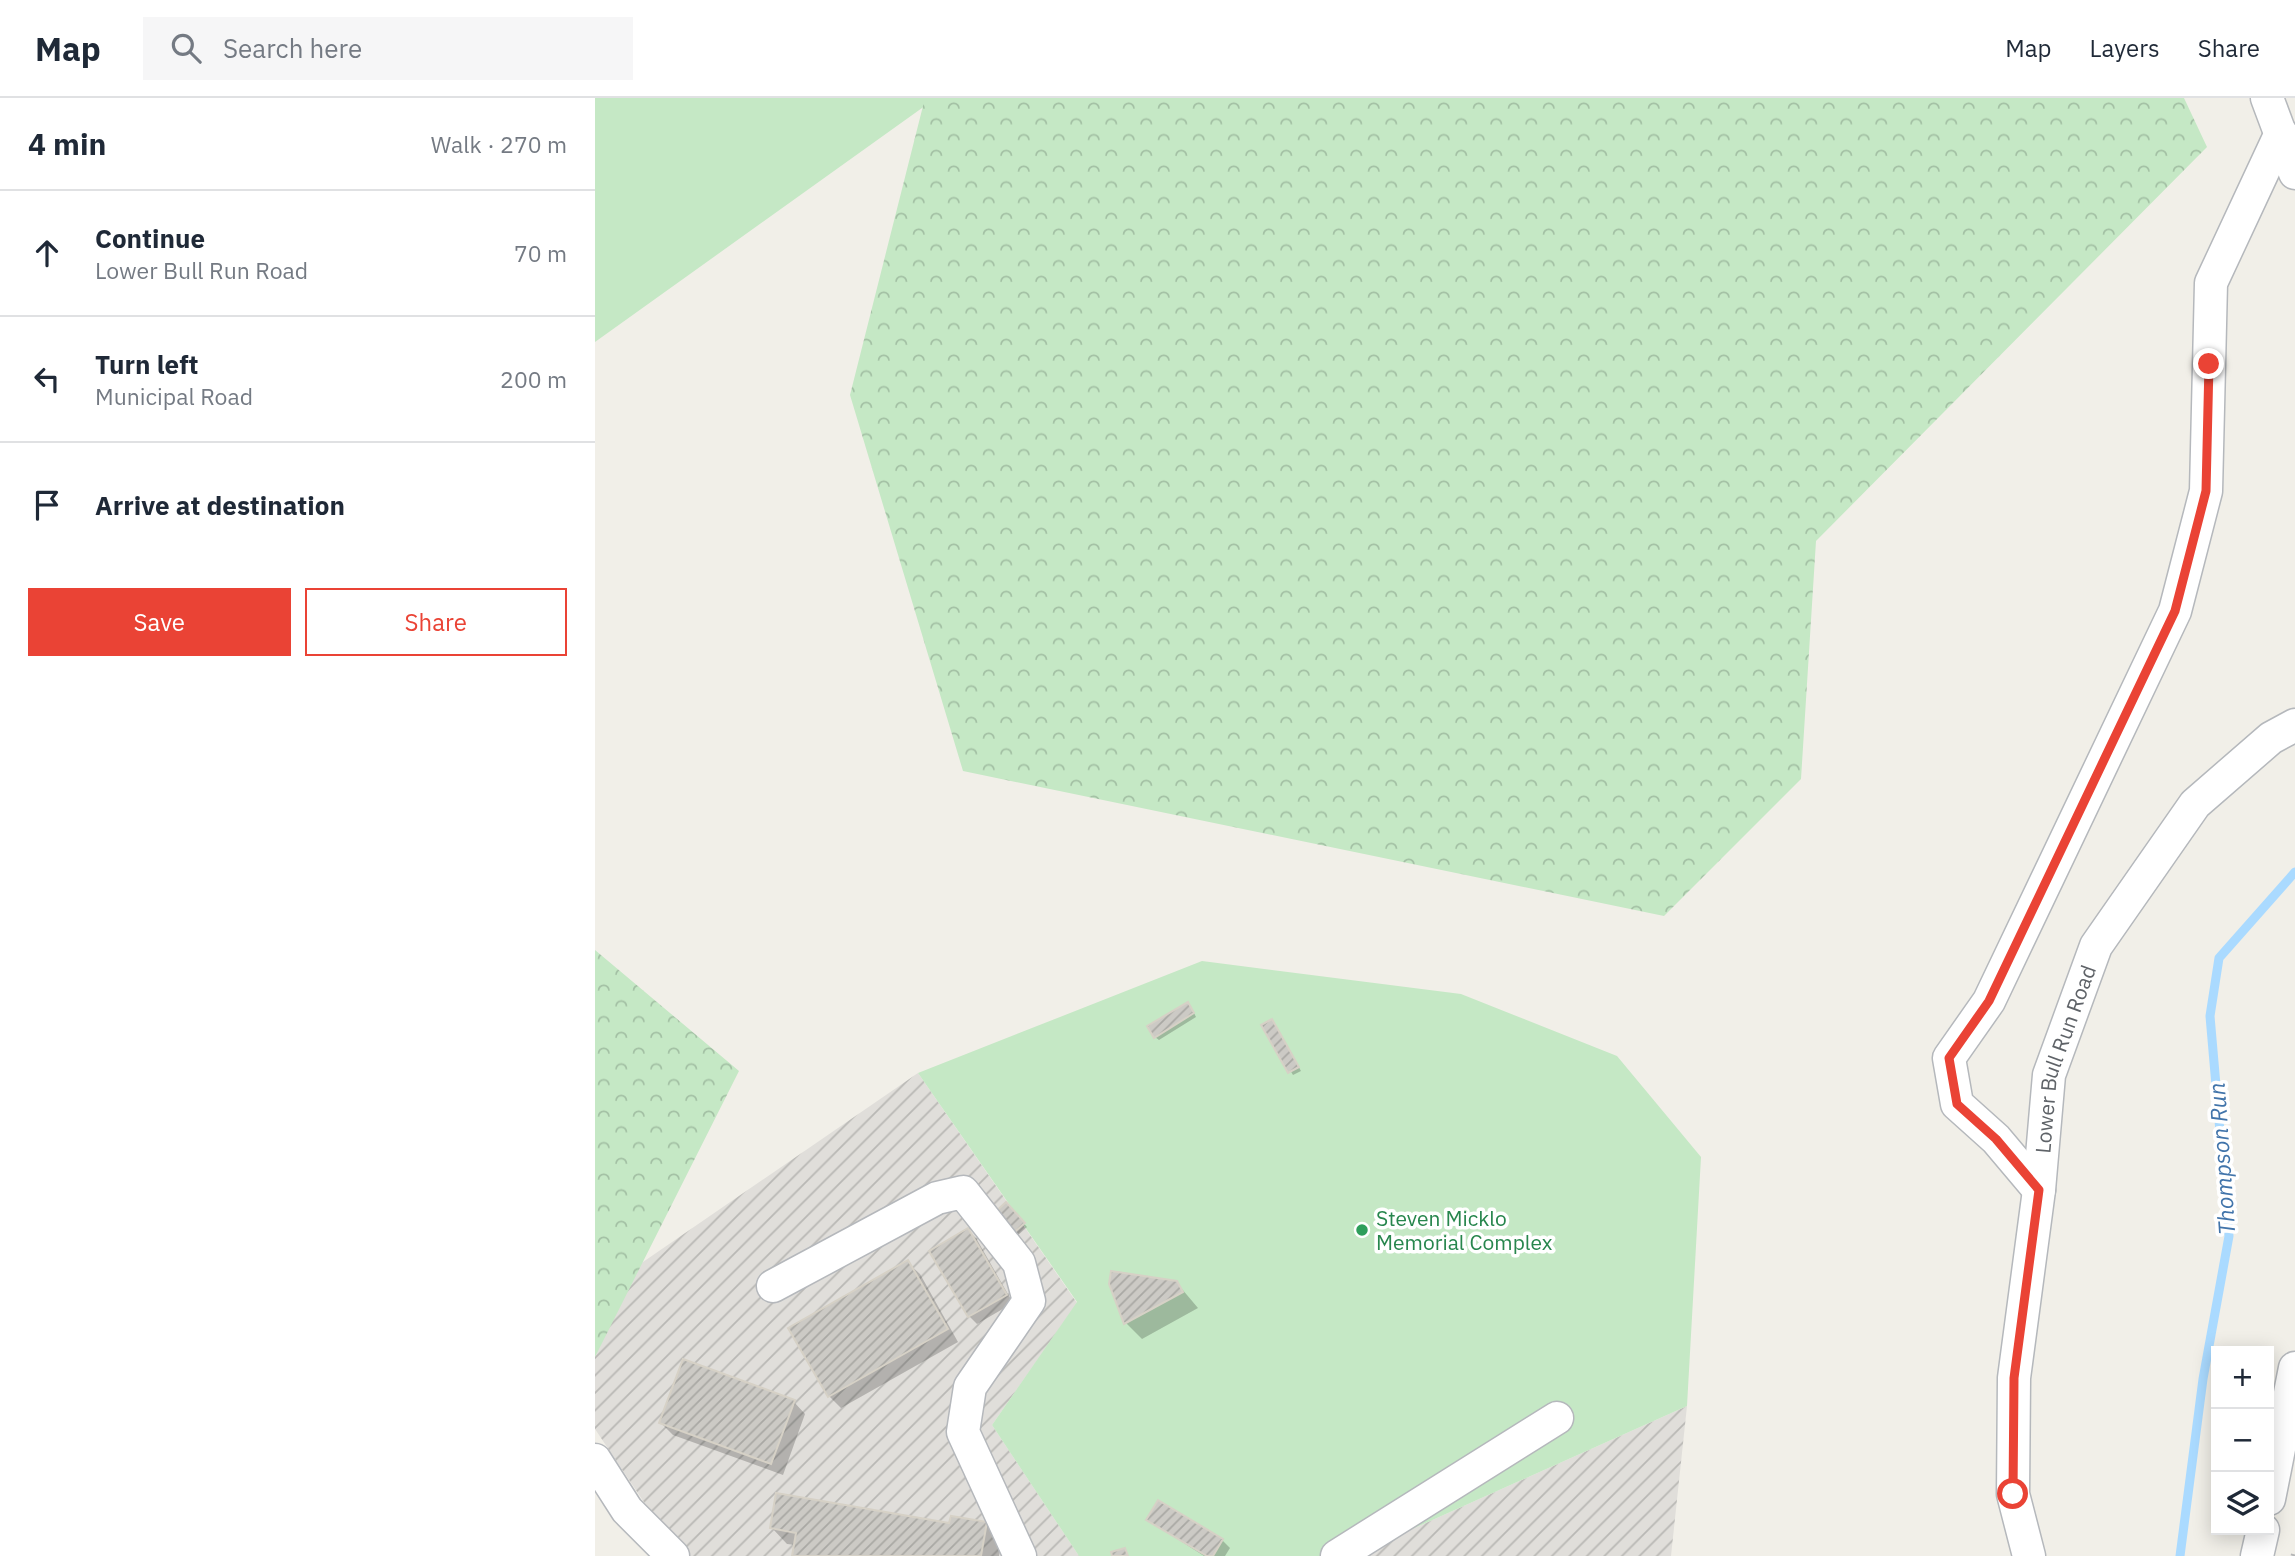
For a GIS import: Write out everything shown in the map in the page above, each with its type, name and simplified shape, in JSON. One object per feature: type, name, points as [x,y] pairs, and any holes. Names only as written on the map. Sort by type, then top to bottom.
[{"type":"street","points":[[2267,98],[2295,173]]},
{"type":"street","points":[[2039,1190],[1996,1139],[1957,1104],[1949,1058],[1989,1001],[2175,611],[2206,491],[2211,284],[2281,133]]},
{"type":"street","name":"Lower Bull Run Road","points":[[2029,1556],[2013,1494],[2014,1378],[2039,1190],[2049,1075],[2096,946],[2195,804],[2271,738],[2295,725]]},
{"type":"street","points":[[773,1286],[937,1198],[963,1192],[1019,1264],[1029,1301],[970,1387],[963,1433],[1020,1556]]},
{"type":"street","points":[[2274,1474],[2295,1367]]},
{"type":"street","points":[[1337,1556],[1556,1418]]},
{"type":"street","points":[[595,1460],[627,1510],[673,1556]]},
{"type":"street","points":[[2257,1556],[2262,1535]]},
{"type":"shaded area","points":[[918,1073],[1077,1303],[992,1425],[1079,1556],[680,1556],[595,1429],[595,1295]]},
{"type":"shaded area","points":[[1687,1406],[1671,1556],[1352,1556]]},
{"type":"green space","points":[[595,98],[936,98],[595,342]]},
{"type":"green space","points":[[925,98],[2184,98],[2207,147],[1816,541],[1801,779],[1664,916],[963,771],[850,395]]},
{"type":"green space","points":[[595,950],[739,1071],[595,1357]]},
{"type":"green space","name":"Steven Micklo Memorial Complex","points":[[1202,961],[1461,994],[1617,1056],[1701,1157],[1687,1406],[1352,1556],[1079,1556],[992,1425],[1077,1302],[918,1073]]},
{"type":"building","points":[[1188,1002],[1194,1013],[1154,1038],[1147,1026]]},
{"type":"building","points":[[1272,1019],[1299,1067],[1288,1073],[1261,1025]]},
{"type":"building","points":[[1006,1202],[1025,1223],[1010,1236],[992,1215]]},
{"type":"building","points":[[968,1228],[1007,1295],[968,1317],[929,1251]]},
{"type":"building","points":[[908,1260],[948,1329],[828,1397],[788,1328]]},
{"type":"building","points":[[1111,1271],[1177,1281],[1183,1292],[1124,1324],[1109,1284]]},
{"type":"building","points":[[683,1359],[795,1400],[771,1464],[659,1423]]},
{"type":"building","points":[[776,1493],[949,1523],[951,1516],[987,1522],[981,1556],[792,1556],[796,1533],[770,1528]]},
{"type":"building","points":[[1158,1500],[1223,1539],[1213,1556],[1207,1556],[1146,1520]]},
{"type":"building","points":[[1125,1548],[1128,1556],[1112,1556],[1111,1552]]},
{"type":"waterway","name":"Thompson Run","points":[[2180,1556],[2203,1379],[2229,1236],[2210,1016],[2219,958],[2295,872]]},
{"type":"railway","points":[[2293,1556],[2295,1549]]},
{"type":"place","name":"Steven Micklo Memorial Complex","points":[[1362,1230]]},
{"type":"route","points":[[2013,1494],[2014,1378],[2039,1190],[1996,1139],[1957,1104],[1949,1058],[1989,1001],[2175,611],[2206,491],[2209,364]]}]
